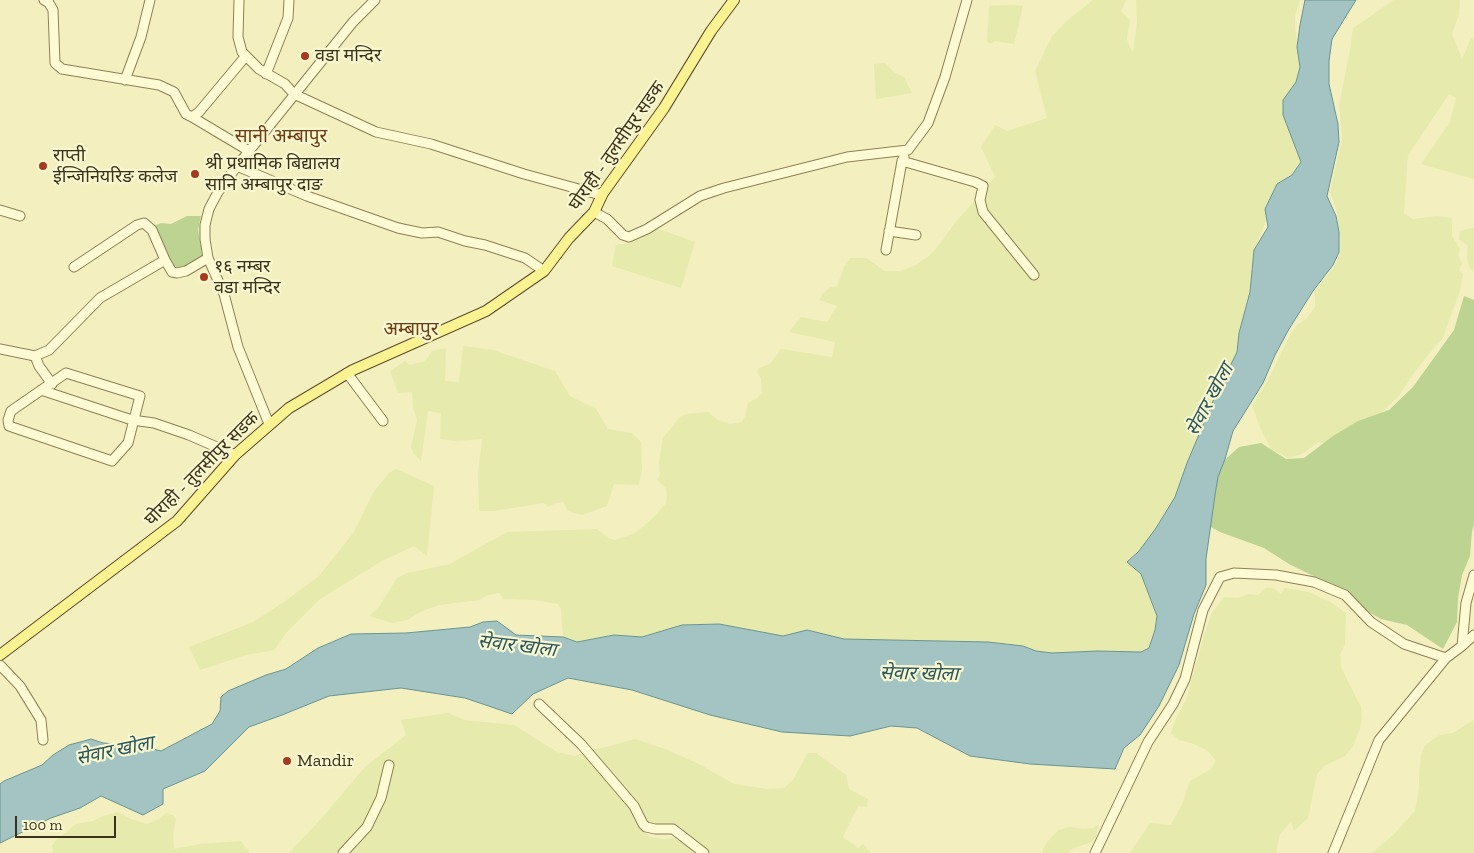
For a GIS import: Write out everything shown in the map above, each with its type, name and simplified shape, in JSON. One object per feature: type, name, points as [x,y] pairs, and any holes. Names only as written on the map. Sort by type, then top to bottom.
[{"type":"main road","name":"घोराही - तुलसीपुर सडक","points":[[0,655],[177,521],[235,455],[289,408],[347,374],[486,311],[544,271],[569,238],[594,212],[603,193],[664,108],[711,31],[734,0]]},
{"type":"street","points":[[44,0],[54,10],[55,63],[62,69],[159,85],[174,92],[186,114],[249,151]]},
{"type":"street","points":[[125,80],[141,37],[150,0]]},
{"type":"street","points":[[239,0],[238,37],[242,52],[266,74],[285,84],[294,94],[376,132],[431,144],[524,174],[597,194],[603,193]]},
{"type":"street","points":[[266,74],[288,18],[289,0]]},
{"type":"street","points":[[269,424],[238,347],[224,294],[208,258],[205,225],[209,209],[218,192],[237,166],[294,94],[353,22],[375,0]]},
{"type":"street","points":[[886,250],[902,161],[928,123],[945,77],[967,0]]},
{"type":"street","points":[[192,117],[200,112],[245,56]]},
{"type":"street","points":[[594,212],[607,220],[623,235],[629,237],[647,229],[700,196],[724,188],[847,157],[908,150]]},
{"type":"street","points":[[902,161],[983,186],[980,200],[983,212],[1034,275]]},
{"type":"street","points":[[237,166],[307,196],[398,228],[422,233],[438,232],[485,245],[525,258],[544,271]]},
{"type":"street","points":[[0,210],[20,216]]},
{"type":"street","points":[[74,267],[137,225],[144,224],[152,230],[172,272],[186,271],[208,258]]},
{"type":"street","points":[[889,231],[916,235]]},
{"type":"street","points":[[0,349],[35,356],[49,350],[100,298],[165,260]]},
{"type":"street","points":[[35,356],[39,366],[52,384]]},
{"type":"street","points":[[66,374],[140,396],[128,443],[112,461],[9,426],[8,420],[11,411],[41,390],[66,374]]},
{"type":"street","points":[[347,374],[383,421]]},
{"type":"street","points":[[41,390],[135,421],[163,426],[235,455]]},
{"type":"street","points":[[1096,853],[1148,742],[1173,704],[1185,679],[1203,610],[1220,577],[1234,573],[1259,574],[1314,582],[1345,595],[1371,622],[1404,644],[1446,658]]},
{"type":"street","points":[[1462,646],[1466,603],[1474,576]]},
{"type":"street","points":[[1333,853],[1379,740],[1446,658],[1474,635]]},
{"type":"street","points":[[0,665],[20,686],[41,720],[43,740]]},
{"type":"street","points":[[539,704],[561,724],[630,800],[638,811],[642,824],[646,827],[673,829],[704,853]]},
{"type":"street","points":[[343,853],[367,827],[381,798],[389,765]]},
{"type":"green space","points":[[1093,0],[1126,0],[1121,11],[1130,20],[1127,39],[1133,52],[1137,22],[1136,0],[1300,0],[1295,16],[1295,26],[1300,67],[1296,82],[1283,100],[1283,115],[1301,162],[1292,175],[1277,184],[1266,208],[1266,221],[1254,250],[1250,292],[1239,333],[1237,352],[1213,401],[1175,497],[1156,528],[1139,551],[1127,562],[1141,574],[1157,616],[1149,648],[1141,652],[1052,653],[1036,651],[1023,646],[988,642],[844,639],[808,630],[783,636],[718,624],[682,625],[642,637],[614,635],[577,642],[563,637],[561,609],[558,604],[534,600],[503,599],[500,593],[488,595],[479,600],[439,605],[422,611],[407,620],[392,623],[369,616],[378,608],[397,578],[407,573],[450,564],[507,532],[597,529],[615,540],[633,534],[643,527],[666,503],[667,493],[665,487],[657,480],[660,474],[659,462],[663,438],[680,417],[686,414],[708,412],[718,420],[730,424],[742,422],[748,403],[762,393],[761,378],[757,372],[759,368],[770,364],[781,349],[832,357],[835,342],[789,332],[801,317],[827,322],[837,306],[819,300],[824,292],[831,287],[837,286],[844,267],[850,258],[866,258],[885,271],[901,271],[916,265],[929,256],[995,177],[981,147],[995,125],[1007,131],[1047,118],[1035,71],[1052,36],[1069,19]]},
{"type":"green space","points":[[1394,0],[1460,0],[1459,14],[1452,34],[1462,59],[1471,38],[1474,39],[1474,179],[1421,164],[1450,122],[1456,98],[1449,94],[1408,155],[1404,213],[1413,219],[1437,216],[1452,218],[1452,236],[1460,249],[1458,256],[1462,263],[1459,270],[1463,274],[1460,291],[1442,340],[1416,370],[1398,397],[1371,422],[1333,446],[1319,442],[1302,454],[1288,458],[1271,449],[1260,428],[1252,405],[1267,382],[1289,337],[1297,325],[1307,318],[1315,307],[1315,291],[1337,263],[1340,238],[1337,212],[1330,192],[1342,138],[1339,105],[1353,28]]},
{"type":"green space","points":[[989,6],[1023,6],[1014,44],[995,41],[990,44],[987,41]]},
{"type":"green space","points":[[885,63],[895,73],[904,77],[912,93],[876,99],[874,64]]},
{"type":"green space","points":[[187,216],[201,216],[198,230],[203,257],[184,268],[178,268],[173,265],[154,226],[161,223],[171,224]]},
{"type":"green space","points":[[653,227],[695,242],[681,288],[612,266],[616,245],[632,242]]},
{"type":"green space","points":[[1474,228],[1474,272],[1469,267],[1467,257],[1468,246],[1459,239],[1460,231]]},
{"type":"green space","points":[[1464,296],[1474,300],[1474,524],[1470,556],[1462,575],[1458,598],[1457,622],[1443,649],[1407,625],[1381,619],[1367,611],[1346,592],[1289,564],[1264,548],[1209,526],[1219,465],[1239,447],[1261,443],[1286,459],[1304,458],[1333,436],[1358,421],[1389,410],[1413,387],[1454,330]]},
{"type":"green space","points":[[463,346],[493,350],[555,371],[570,396],[596,409],[608,429],[632,433],[641,442],[642,468],[639,485],[614,484],[607,506],[582,515],[568,511],[563,502],[548,507],[544,503],[494,511],[479,511],[478,474],[482,439],[458,441],[440,439],[441,413],[428,411],[421,461],[414,454],[411,447],[417,420],[413,407],[412,392],[398,393],[390,371],[405,361],[410,365],[425,361],[432,351],[446,348],[445,381],[459,382]]},
{"type":"green space","points":[[396,469],[434,486],[427,556],[414,546],[382,561],[320,599],[287,632],[274,650],[246,655],[200,670],[189,647],[253,622],[319,576],[354,532],[373,493],[389,473]]},
{"type":"green space","points":[[1266,588],[1273,588],[1281,594],[1285,588],[1309,592],[1330,602],[1346,613],[1345,644],[1340,655],[1341,667],[1361,707],[1362,719],[1353,746],[1345,756],[1324,766],[1317,774],[1308,818],[1294,831],[1291,822],[1280,834],[1276,853],[1130,853],[1150,823],[1171,825],[1182,804],[1190,781],[1211,769],[1216,761],[1208,751],[1194,744],[1179,740],[1171,733],[1176,718],[1186,700],[1212,613],[1224,597],[1238,598],[1249,594],[1258,595]]},
{"type":"green space","points":[[448,713],[465,720],[514,725],[557,752],[575,756],[581,753],[634,810],[644,831],[650,837],[674,838],[686,845],[693,853],[289,853],[365,767],[406,735],[401,720]]},
{"type":"green space","points":[[1474,720],[1474,853],[1372,853],[1394,834],[1415,811],[1419,789],[1421,756],[1425,745],[1440,735],[1453,733]]},
{"type":"green space","points":[[635,739],[665,749],[699,764],[734,784],[768,789],[784,788],[793,780],[808,753],[816,753],[846,775],[849,789],[868,799],[867,807],[858,806],[843,837],[858,848],[863,844],[871,853],[701,853],[672,833],[651,831],[645,818],[633,801],[589,750]]},
{"type":"green space","points":[[118,812],[147,824],[159,819],[166,813],[173,815],[176,819],[173,835],[174,849],[200,844],[241,841],[250,853],[53,853],[52,846],[55,841],[76,824],[93,821]]},
{"type":"green space","points":[[1099,824],[1095,840],[1092,842],[1074,848],[1067,853],[1042,853],[1045,845],[1059,830],[1070,827],[1093,828]]},
{"type":"water","name":"सेवार खोला","points":[[1305,0],[1356,0],[1332,39],[1329,61],[1329,84],[1338,124],[1339,142],[1327,196],[1336,216],[1339,232],[1339,252],[1333,265],[1313,291],[1289,329],[1263,383],[1233,431],[1218,477],[1206,559],[1206,585],[1194,614],[1179,665],[1159,706],[1140,735],[1124,748],[1115,769],[1030,764],[970,756],[917,728],[891,726],[850,736],[782,732],[710,715],[632,690],[568,678],[533,694],[512,714],[465,698],[401,688],[329,696],[249,727],[205,771],[163,789],[163,804],[143,815],[101,796],[80,808],[51,818],[0,843],[0,784],[4,781],[42,765],[69,745],[91,739],[103,743],[117,744],[122,741],[161,751],[212,724],[220,711],[221,697],[228,691],[286,669],[318,648],[351,634],[406,633],[470,627],[483,622],[497,621],[516,635],[563,637],[577,642],[614,635],[642,637],[682,625],[719,624],[783,636],[807,630],[844,639],[988,642],[1023,646],[1036,651],[1052,653],[1141,652],[1149,648],[1157,616],[1141,574],[1127,562],[1139,551],[1156,528],[1175,497],[1213,401],[1237,352],[1239,333],[1250,292],[1254,250],[1268,227],[1265,209],[1277,184],[1292,175],[1301,162],[1283,115],[1283,100],[1296,82],[1300,67],[1297,47]]},
{"type":"place","name":"वडा मन्दिर","points":[[305,56]]},
{"type":"place","name":"राप्ती ईन्जिनियरिङ कलेज","points":[[43,166]]},
{"type":"place","name":"श्री प्रथामिक बिद्यालय सानि अम्बापुर दाङ","points":[[195,174]]},
{"type":"place","name":"१६ नम्बर वडा मन्दिर","points":[[204,277]]},
{"type":"place","name":"Mandir","points":[[287,761]]},
{"type":"district","name":"सानी अम्बापुर","points":[[281,137]]},
{"type":"district","name":"अम्बापुर","points":[[411,330]]}]
